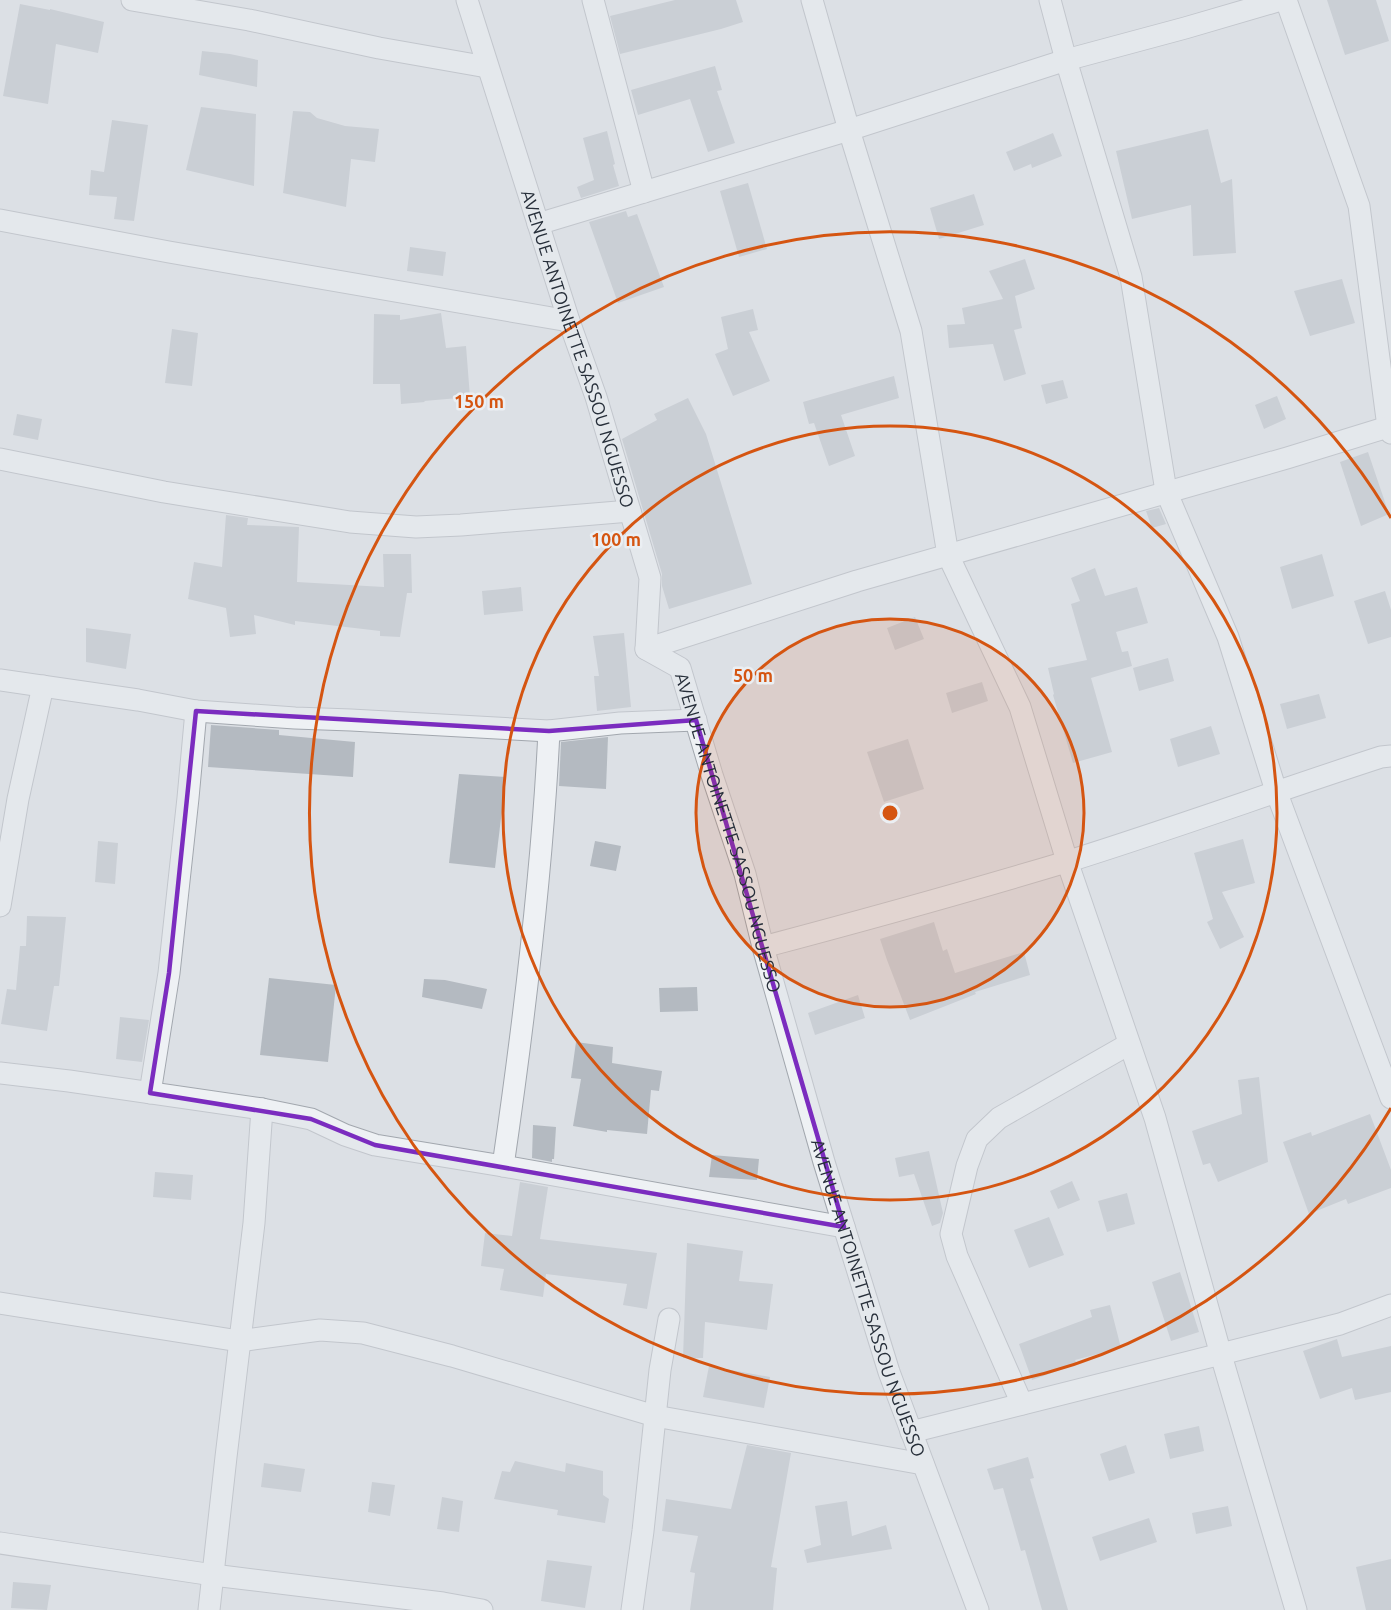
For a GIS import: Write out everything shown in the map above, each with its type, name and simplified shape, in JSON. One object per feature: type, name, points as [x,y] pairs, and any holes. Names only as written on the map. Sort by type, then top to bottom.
[{"type":"street","points":[[132,0],[249,20],[379,48],[487,67]]},
{"type":"street","name":"AVENUE ANTOINETTE SASSOU NGUESSO","points":[[467,0],[569,321],[596,397],[650,578],[646,650],[680,668],[745,874],[763,947],[824,1162],[889,1372],[978,1610]]},
{"type":"street","points":[[593,0],[644,192]]},
{"type":"street","points":[[812,0],[849,130],[911,331],[948,555],[1020,707],[1067,861],[1155,1118],[1221,1355],[1296,1610]]},
{"type":"street","points":[[1050,0],[1131,277],[1166,491],[1228,637],[1276,791],[1391,1098]]},
{"type":"street","points":[[538,224],[849,130],[1066,60],[1281,0]]},
{"type":"street","points":[[646,650],[857,581],[1166,491],[1390,429],[1359,206],[1286,0]]},
{"type":"street","points":[[0,220],[169,252],[569,321]]},
{"type":"street","points":[[0,459],[176,494],[350,522],[416,527],[630,512]]},
{"type":"street","points":[[0,680],[138,700],[196,711],[295,718],[549,731],[620,723],[696,720]]},
{"type":"street","points":[[0,906],[18,800],[43,686]]},
{"type":"street","points":[[150,1093],[169,973],[196,711]]},
{"type":"street","points":[[504,1166],[524,1024],[545,805],[549,731]]},
{"type":"street","points":[[763,947],[1067,861],[1276,791],[1391,756]]},
{"type":"street","points":[[1022,1404],[957,1256],[951,1234],[967,1166],[977,1139],[999,1118],[1129,1044]]},
{"type":"street","points":[[0,1073],[262,1109],[311,1119],[345,1135],[375,1145],[844,1227]]},
{"type":"street","points":[[209,1610],[254,1223],[262,1109]]},
{"type":"street","points":[[0,1303],[240,1341],[320,1330],[363,1333],[453,1356],[655,1416],[923,1464]]},
{"type":"street","points":[[911,1432],[1340,1324],[1391,1305]]},
{"type":"street","points":[[632,1610],[643,1532],[660,1370],[669,1319]]},
{"type":"street","points":[[0,1543],[213,1575],[443,1603],[482,1610]]},
{"type":"highlighted area","points":[[196,711],[549,731],[696,720],[844,1227],[375,1145],[311,1119],[150,1093],[169,973]]},
{"type":"building","points":[[675,0],[736,0],[743,22],[620,54],[610,16]]},
{"type":"building","points":[[1327,0],[1376,0],[1389,41],[1345,55]]},
{"type":"building","points":[[20,4],[104,22],[98,53],[56,44],[48,104],[3,96]]},
{"type":"building","points":[[202,51],[258,60],[257,87],[199,75]]},
{"type":"building","points":[[715,66],[722,90],[717,91],[735,143],[708,152],[690,99],[638,115],[631,90]]},
{"type":"building","points":[[201,107],[256,114],[254,186],[186,170]]},
{"type":"building","points":[[293,111],[310,112],[317,118],[345,126],[379,129],[375,162],[351,159],[346,207],[283,193]]},
{"type":"building","points":[[112,120],[148,125],[134,221],[114,219],[117,197],[89,195],[91,170],[104,172]]},
{"type":"building","points":[[1208,129],[1221,183],[1232,179],[1236,253],[1193,256],[1191,205],[1132,219],[1116,151]]},
{"type":"building","points":[[607,131],[619,186],[581,198],[577,187],[594,180],[583,138]]},
{"type":"building","points":[[1053,133],[1062,156],[1032,168],[1031,164],[1014,171],[1006,152]]},
{"type":"building","points":[[748,183],[767,249],[739,257],[720,191]]},
{"type":"building","points":[[974,194],[984,225],[939,239],[930,208]]},
{"type":"building","points":[[626,211],[628,217],[637,214],[664,287],[618,303],[589,222]]},
{"type":"building","points":[[410,247],[446,252],[443,276],[407,271]]},
{"type":"building","points":[[1025,259],[1035,289],[1015,296],[1022,328],[1014,330],[1026,374],[1004,381],[993,344],[949,348],[947,325],[965,324],[962,308],[1003,299],[989,271]]},
{"type":"building","points":[[1342,279],[1355,323],[1310,336],[1294,291]]},
{"type":"building","points":[[753,309],[758,330],[749,332],[770,381],[733,396],[715,354],[728,349],[721,317]]},
{"type":"building","points":[[441,313],[446,348],[466,346],[470,397],[401,404],[400,384],[373,384],[374,314],[400,315],[400,320]]},
{"type":"building","points":[[172,329],[198,333],[192,386],[165,383]]},
{"type":"building","points":[[894,376],[899,398],[841,415],[855,456],[829,466],[814,423],[809,424],[803,402]]},
{"type":"building","points":[[1063,380],[1068,398],[1046,404],[1041,385]]},
{"type":"building","points":[[1277,396],[1286,419],[1264,429],[1255,405]]},
{"type":"building","points":[[688,398],[706,434],[752,584],[669,609],[662,586],[662,574],[622,439],[657,420],[654,414]]},
{"type":"building","points":[[17,414],[42,419],[38,440],[13,435]]},
{"type":"building","points":[[1368,452],[1389,514],[1361,526],[1340,462]]},
{"type":"building","points":[[1159,508],[1166,524],[1152,528],[1146,511]]},
{"type":"building","points":[[226,515],[248,518],[247,525],[299,527],[297,582],[384,587],[383,554],[411,554],[412,593],[407,593],[400,637],[380,636],[380,631],[295,621],[295,625],[254,615],[256,634],[230,637],[226,608],[188,599],[194,562],[222,567]]},
{"type":"building","points":[[1322,554],[1334,596],[1292,609],[1280,567]]},
{"type":"building","points":[[1095,568],[1105,596],[1137,587],[1148,623],[1116,632],[1122,652],[1128,651],[1132,666],[1091,678],[1112,752],[1073,763],[1053,695],[1048,668],[1087,660],[1071,604],[1080,601],[1071,578]]},
{"type":"building","points":[[521,587],[523,611],[484,615],[482,591]]},
{"type":"building","points":[[1385,591],[1391,610],[1391,637],[1368,644],[1354,601]]},
{"type":"building","points":[[915,617],[924,639],[895,650],[887,628]]},
{"type":"building","points":[[86,628],[131,634],[126,669],[86,662]]},
{"type":"building","points":[[624,633],[631,707],[597,711],[594,676],[599,676],[593,636]]},
{"type":"building","points":[[1168,658],[1174,681],[1139,691],[1133,668]]},
{"type":"building","points":[[982,682],[988,701],[952,713],[946,693]]},
{"type":"building","points":[[1319,694],[1326,718],[1287,729],[1280,704]]},
{"type":"building","points":[[211,725],[279,730],[279,735],[355,742],[353,777],[208,767]]},
{"type":"building","points":[[1211,726],[1220,754],[1178,767],[1170,739]]},
{"type":"building","points":[[608,737],[606,789],[559,786],[561,742]]},
{"type":"building","points":[[908,739],[924,789],[884,802],[867,752]]},
{"type":"building","points":[[459,774],[506,777],[495,868],[449,863]]},
{"type":"building","points":[[1243,839],[1255,883],[1222,892],[1244,937],[1220,949],[1207,922],[1213,919],[1194,853]]},
{"type":"building","points":[[98,841],[118,843],[115,884],[95,882]]},
{"type":"building","points":[[595,841],[621,846],[616,871],[590,866]]},
{"type":"building","points":[[27,916],[66,917],[59,986],[54,986],[47,1031],[1,1024],[7,989],[16,990],[20,946],[26,946]]},
{"type":"building","points":[[934,922],[943,951],[947,949],[955,973],[1024,952],[1030,975],[975,992],[976,994],[910,1020],[880,939]]},
{"type":"building","points":[[269,978],[336,985],[328,1062],[260,1055]]},
{"type":"building","points":[[424,979],[445,980],[487,989],[482,1009],[422,997]]},
{"type":"building","points":[[697,987],[698,1011],[660,1012],[659,988]]},
{"type":"building","points":[[858,995],[865,1018],[815,1035],[808,1013]]},
{"type":"building","points":[[120,1017],[149,1020],[142,1062],[116,1059]]},
{"type":"building","points":[[576,1042],[613,1047],[612,1063],[662,1071],[659,1091],[651,1090],[647,1134],[607,1130],[607,1132],[573,1126],[581,1079],[571,1078]]},
{"type":"building","points":[[1259,1077],[1268,1162],[1218,1182],[1210,1163],[1203,1165],[1192,1131],[1242,1114],[1238,1080]]},
{"type":"building","points":[[1370,1114],[1391,1170],[1391,1188],[1348,1204],[1346,1199],[1309,1214],[1283,1142],[1311,1132],[1312,1136]]},
{"type":"building","points":[[533,1125],[556,1127],[552,1162],[532,1158]]},
{"type":"building","points":[[929,1151],[943,1213],[940,1223],[932,1226],[914,1174],[899,1177],[895,1158]]},
{"type":"building","points":[[712,1155],[759,1159],[757,1180],[709,1177]]},
{"type":"building","points":[[155,1172],[193,1175],[191,1200],[153,1197]]},
{"type":"building","points":[[1072,1181],[1080,1200],[1058,1209],[1050,1191]]},
{"type":"building","points":[[520,1182],[548,1187],[540,1239],[657,1253],[647,1309],[623,1305],[627,1284],[546,1274],[543,1297],[500,1290],[504,1269],[481,1266],[485,1233],[512,1236]]},
{"type":"building","points":[[1127,1193],[1135,1224],[1107,1232],[1098,1201]]},
{"type":"building","points":[[1049,1217],[1064,1255],[1029,1268],[1014,1230]]},
{"type":"building","points":[[687,1243],[743,1251],[739,1281],[773,1284],[767,1330],[705,1322],[703,1358],[683,1358]]},
{"type":"building","points":[[1180,1272],[1199,1332],[1171,1341],[1152,1282]]},
{"type":"building","points":[[1110,1305],[1121,1348],[1075,1360],[1077,1364],[1032,1380],[1019,1344],[1092,1317],[1090,1310]]},
{"type":"building","points":[[1337,1339],[1342,1357],[1391,1346],[1391,1392],[1355,1400],[1352,1388],[1320,1399],[1303,1351]]},
{"type":"building","points":[[709,1366],[770,1377],[764,1408],[703,1397]]},
{"type":"building","points":[[1199,1426],[1204,1451],[1170,1459],[1164,1434]]},
{"type":"building","points":[[747,1445],[791,1453],[771,1567],[777,1568],[773,1610],[690,1610],[695,1573],[690,1572],[698,1536],[662,1531],[666,1499],[731,1509]]},
{"type":"building","points":[[1126,1445],[1135,1473],[1109,1481],[1100,1454]]},
{"type":"building","points":[[1028,1457],[1034,1478],[1030,1479],[1068,1610],[1042,1610],[1025,1550],[1021,1551],[1003,1488],[994,1490],[987,1469]]},
{"type":"building","points":[[515,1461],[565,1472],[566,1463],[603,1471],[603,1495],[609,1499],[605,1523],[557,1515],[558,1510],[494,1499],[502,1471],[510,1472]]},
{"type":"building","points":[[264,1463],[305,1469],[301,1492],[261,1487]]},
{"type":"building","points":[[372,1482],[395,1485],[390,1516],[368,1512]]},
{"type":"building","points":[[442,1497],[463,1501],[459,1532],[437,1529]]},
{"type":"building","points":[[847,1501],[852,1536],[886,1525],[892,1549],[807,1563],[804,1550],[821,1545],[815,1506]]},
{"type":"building","points":[[1228,1506],[1232,1526],[1196,1534],[1192,1513]]},
{"type":"building","points":[[1149,1518],[1157,1542],[1100,1561],[1092,1537]]},
{"type":"building","points":[[1391,1559],[1391,1610],[1366,1610],[1356,1567]]},
{"type":"building","points":[[547,1560],[592,1566],[585,1608],[541,1601]]},
{"type":"building","points":[[13,1582],[51,1585],[47,1610],[11,1608]]}]
